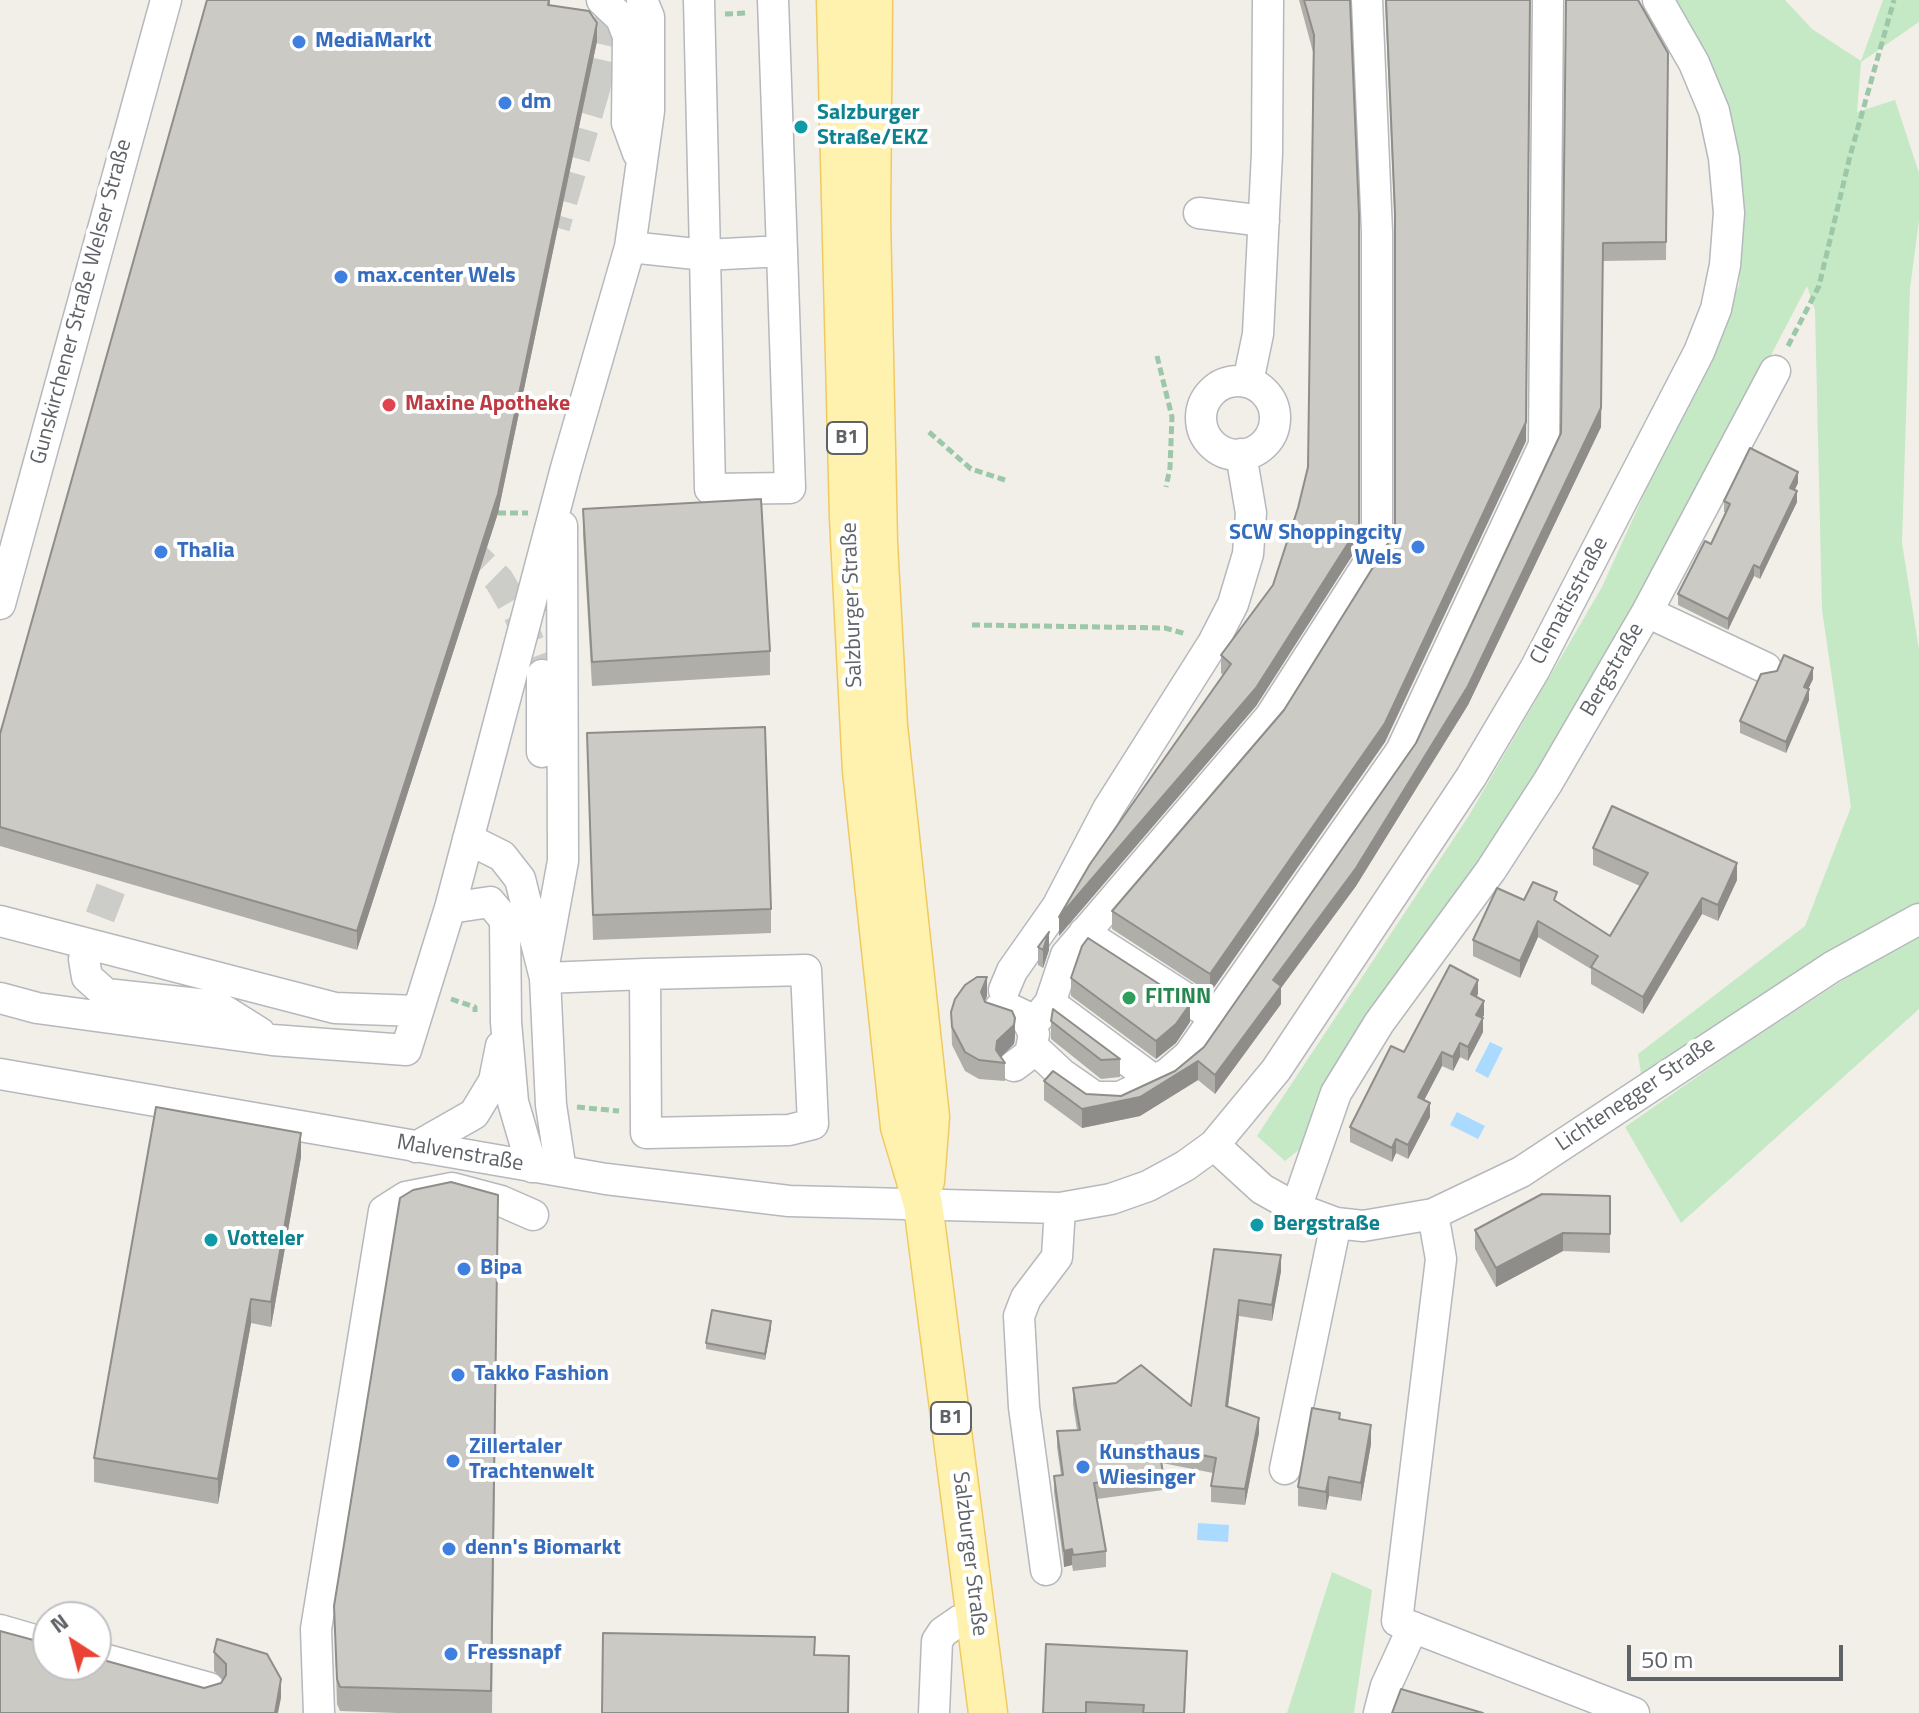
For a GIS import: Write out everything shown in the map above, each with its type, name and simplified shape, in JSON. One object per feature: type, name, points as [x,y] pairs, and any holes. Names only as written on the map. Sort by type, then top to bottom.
[{"type":"main road","name":"Salzburger Straße","points":[[836,0],[855,683],[900,1127],[923,1204],[988,1713]]},
{"type":"main road","name":"Salzburger Straße","points":[[873,0],[871,218],[878,543],[888,726],[930,1117],[923,1204]]},
{"type":"street","name":"Gunskirchener Straße Welser Straße","points":[[0,604],[166,0]]},
{"type":"street","points":[[602,0],[621,18],[628,36],[627,123],[641,163]]},
{"type":"street","points":[[699,0],[710,489],[790,488],[773,0]]},
{"type":"street","points":[[1248,382],[1258,334],[1264,221],[1268,0]]},
{"type":"street","points":[[1032,1035],[1066,955],[1270,717],[1377,550],[1377,232],[1367,0]]},
{"type":"street","points":[[1241,454],[1251,513],[1248,554],[1233,604],[1213,643],[1108,809],[1057,907],[1012,971],[1002,999],[1017,1011],[1062,1074],[1095,1097],[1120,1097],[1155,1081],[1189,1055],[1401,751],[1544,445],[1548,0]]},
{"type":"street","name":"Clematisstraße","points":[[1214,1145],[1276,1070],[1471,777],[1535,669],[1699,352],[1716,309],[1725,265],[1729,213],[1724,158],[1714,111],[1704,87],[1658,0]]},
{"type":"street","points":[[546,1169],[551,1105],[528,668],[566,468],[630,247],[649,111],[647,6]]},
{"type":"street","points":[[1199,213],[1264,221]]},
{"type":"street","points":[[630,247],[705,255],[782,251]]},
{"type":"street","name":"Bergstraße","points":[[1296,1208],[1336,1093],[1379,1023],[1491,870],[1548,782],[1647,612],[1775,371]]},
{"type":"street","points":[[1248,382],[1267,394],[1275,415],[1270,437],[1262,446],[1241,454],[1229,453],[1208,440],[1201,416],[1209,396],[1226,383],[1248,382]]},
{"type":"street","points":[[545,965],[563,861],[566,468]]},
{"type":"street","points":[[0,998],[37,1008],[272,1040],[406,1050],[468,839],[528,668],[563,600]]},
{"type":"street","points":[[1647,612],[1766,668]]},
{"type":"street","points":[[468,839],[502,856],[520,879],[545,965]]},
{"type":"street","points":[[450,908],[490,902],[501,911],[505,920],[506,1022],[516,1120],[546,1169]]},
{"type":"street","name":"Lichtenegger Straße","points":[[1214,1145],[1262,1189],[1296,1208],[1336,1223],[1363,1226],[1433,1214],[1521,1172],[1832,967],[1919,919]]},
{"type":"street","points":[[0,921],[335,1008],[417,1011]]},
{"type":"street","points":[[1084,933],[1215,1017]]},
{"type":"street","points":[[84,959],[87,977],[106,994],[217,1006],[272,1040]]},
{"type":"street","points":[[545,965],[645,974],[806,970],[813,1124],[789,1130],[646,1133],[645,974]]},
{"type":"street","points":[[416,1147],[474,1114],[494,1081],[506,1022]]},
{"type":"street","points":[[1032,1035],[1155,1081]]},
{"type":"street","name":"Malvenstraße","points":[[0,1074],[546,1169],[789,1201],[923,1204]]},
{"type":"street","points":[[923,1204],[1060,1208],[1111,1199],[1148,1186],[1214,1145]]},
{"type":"street","points":[[319,1713],[316,1629],[384,1211],[406,1197],[452,1188],[501,1201],[533,1215]]},
{"type":"street","points":[[1046,1570],[1024,1407],[1019,1316],[1026,1298],[1057,1257],[1060,1208]]},
{"type":"street","points":[[1379,1713],[1405,1624],[1441,1259],[1433,1214]]},
{"type":"street","points":[[1285,1469],[1336,1223]]},
{"type":"street","points":[[934,1713],[937,1641],[943,1632],[959,1621],[977,1616]]},
{"type":"street","points":[[1405,1624],[1634,1713]]},
{"type":"street","points":[[0,1630],[32,1639]]},
{"type":"street","points":[[112,1661],[209,1688]]},
{"type":"path","points":[[1775,371],[1819,286],[1850,156],[1894,0]]},
{"type":"path","points":[[1157,356],[1172,417],[1166,487]]},
{"type":"path","points":[[929,432],[971,469],[1005,480]]},
{"type":"path","points":[[498,513],[555,514]]},
{"type":"path","points":[[972,625],[1165,628],[1213,643]]},
{"type":"green space","points":[[1675,0],[1785,0],[1812,29],[1861,61],[1883,0],[1919,0],[1919,22],[1861,62],[1857,112],[1895,100],[1919,173],[1919,220],[1910,288],[1902,543],[1919,650],[1919,909],[1642,1080],[1638,1054],[1805,926],[1851,807],[1822,610],[1815,310],[1807,286],[1620,644],[1497,849],[1335,1064],[1314,1105],[1306,1144],[1285,1161],[1257,1136],[1468,817],[1602,587],[1739,285],[1744,194],[1733,122],[1715,73]]},
{"type":"green space","points":[[1919,935],[1919,1009],[1681,1223],[1625,1127],[1737,1049],[1897,945]]},
{"type":"green space","points":[[1332,1572],[1372,1590],[1354,1713],[1287,1713]]},
{"type":"water","points":[[1490,1042],[1503,1048],[1488,1078],[1475,1071]]},
{"type":"water","points":[[1457,1112],[1485,1126],[1478,1139],[1450,1125]]},
{"type":"water","points":[[1198,1523],[1229,1525],[1228,1542],[1197,1540]]},
{"type":"building","name":"max.center Wels","points":[[207,0],[549,0],[548,5],[589,11],[597,23],[498,494],[357,931],[0,827],[0,734]]},
{"type":"building","points":[[1304,0],[1350,0],[1359,214],[1359,526],[1256,688],[1059,917],[1090,864],[1231,664],[1221,655],[1273,585],[1298,508],[1308,467],[1314,35]]},
{"type":"building","points":[[1386,0],[1530,0],[1526,422],[1385,723],[1210,974],[1112,911],[1284,710],[1395,532],[1395,213]]},
{"type":"building","points":[[1566,0],[1638,0],[1668,53],[1666,242],[1603,243],[1601,408],[1468,686],[1356,868],[1273,980],[1281,986],[1215,1075],[1198,1061],[1140,1097],[1082,1109],[1044,1081],[1053,1071],[1086,1094],[1121,1096],[1175,1071],[1204,1047],[1416,743],[1561,433]]},
{"type":"building","points":[[1750,448],[1798,472],[1790,488],[1797,491],[1760,568],[1754,565],[1728,619],[1678,594],[1705,541],[1711,544],[1730,504],[1724,501]]},
{"type":"building","points":[[761,499],[770,651],[592,662],[583,509]]},
{"type":"building","points":[[1784,655],[1813,668],[1804,687],[1809,689],[1786,742],[1740,721],[1761,674],[1777,671]]},
{"type":"building","points":[[765,727],[771,909],[593,915],[587,733]]},
{"type":"building","points":[[1612,806],[1737,863],[1718,905],[1702,898],[1643,997],[1591,967],[1598,956],[1538,921],[1520,961],[1473,940],[1497,888],[1524,900],[1533,882],[1557,892],[1554,900],[1610,936],[1648,873],[1593,848]]},
{"type":"building","points":[[1049,932],[1043,950],[1038,947]]},
{"type":"building","points":[[1088,938],[1190,1004],[1176,1024],[1156,1041],[1071,978]]},
{"type":"building","points":[[1450,965],[1478,980],[1471,994],[1484,1001],[1476,1015],[1483,1018],[1468,1047],[1460,1043],[1453,1057],[1442,1052],[1418,1097],[1430,1103],[1408,1145],[1396,1139],[1392,1148],[1350,1127],[1391,1046],[1404,1052]]},
{"type":"building","points":[[977,977],[987,977],[981,992],[985,1002],[1012,1011],[1015,1018],[1014,1025],[997,1041],[996,1050],[1005,1063],[979,1060],[965,1052],[952,1027],[951,1012],[955,999],[965,985]]},
{"type":"building","points":[[1053,1009],[1120,1059],[1101,1060],[1051,1021]]},
{"type":"building","name":"Votteler","points":[[156,1107],[301,1133],[271,1302],[251,1299],[218,1479],[94,1458]]},
{"type":"building","points":[[451,1182],[498,1195],[491,1691],[340,1687],[337,1679],[334,1606],[400,1198],[413,1190]]},
{"type":"building","points":[[1542,1194],[1610,1196],[1610,1234],[1563,1233],[1496,1268],[1475,1230]]},
{"type":"building","points":[[1214,1249],[1281,1255],[1272,1305],[1239,1300],[1226,1406],[1259,1418],[1245,1489],[1211,1486],[1216,1458],[1159,1446],[1163,1474],[1094,1483],[1106,1551],[1073,1555],[1072,1549],[1064,1551],[1054,1476],[1063,1475],[1057,1431],[1080,1430],[1073,1388],[1116,1383],[1141,1365],[1191,1406]]},
{"type":"building","points":[[712,1310],[771,1321],[765,1354],[706,1343]]},
{"type":"building","points":[[1312,1408],[1340,1413],[1339,1419],[1371,1425],[1361,1483],[1329,1477],[1326,1492],[1298,1487]]},
{"type":"building","points":[[0,1631],[32,1640],[32,1681],[112,1681],[112,1662],[204,1688],[221,1683],[226,1675],[226,1664],[214,1652],[217,1639],[267,1654],[281,1679],[275,1713],[0,1713]]},
{"type":"building","points":[[603,1633],[815,1637],[814,1655],[849,1656],[848,1713],[602,1713]]},
{"type":"building","points":[[1046,1644],[1187,1651],[1184,1713],[1143,1713],[1144,1705],[1086,1702],[1086,1713],[1043,1713]]},
{"type":"building","points":[[1401,1689],[1483,1713],[1392,1713]]},
{"type":"tunnel","points":[[595,89],[610,21],[610,0]]},
{"type":"tunnel","points":[[550,71],[595,89],[555,227]]},
{"type":"tunnel","points":[[463,545],[499,580],[518,613],[542,675]]},
{"type":"tunnel","points":[[84,959],[129,841]]},
{"type":"place","name":"MediaMarkt","points":[[299,42]]},
{"type":"place","name":"dm","points":[[505,103]]},
{"type":"place","name":"Salzburger Straße/EKZ","points":[[801,127]]},
{"type":"place","name":"max.center Wels","points":[[341,277]]},
{"type":"place","name":"Maxine Apotheke","points":[[389,405]]},
{"type":"place","name":"SCW Shoppingcity Wels","points":[[1418,547]]},
{"type":"place","name":"Thalia","points":[[161,552]]},
{"type":"place","name":"FITINN","points":[[1129,998]]},
{"type":"place","name":"Bergstraße","points":[[1257,1225]]},
{"type":"place","name":"Votteler","points":[[211,1240]]},
{"type":"place","name":"Bipa","points":[[464,1269]]},
{"type":"place","name":"Takko Fashion","points":[[458,1375]]},
{"type":"place","name":"Zillertaler Trachtenwelt","points":[[453,1461]]},
{"type":"place","name":"Kunsthaus Wiesinger","points":[[1083,1467]]},
{"type":"place","name":"denn's Biomarkt","points":[[449,1549]]},
{"type":"place","name":"Fressnapf","points":[[451,1654]]}]
